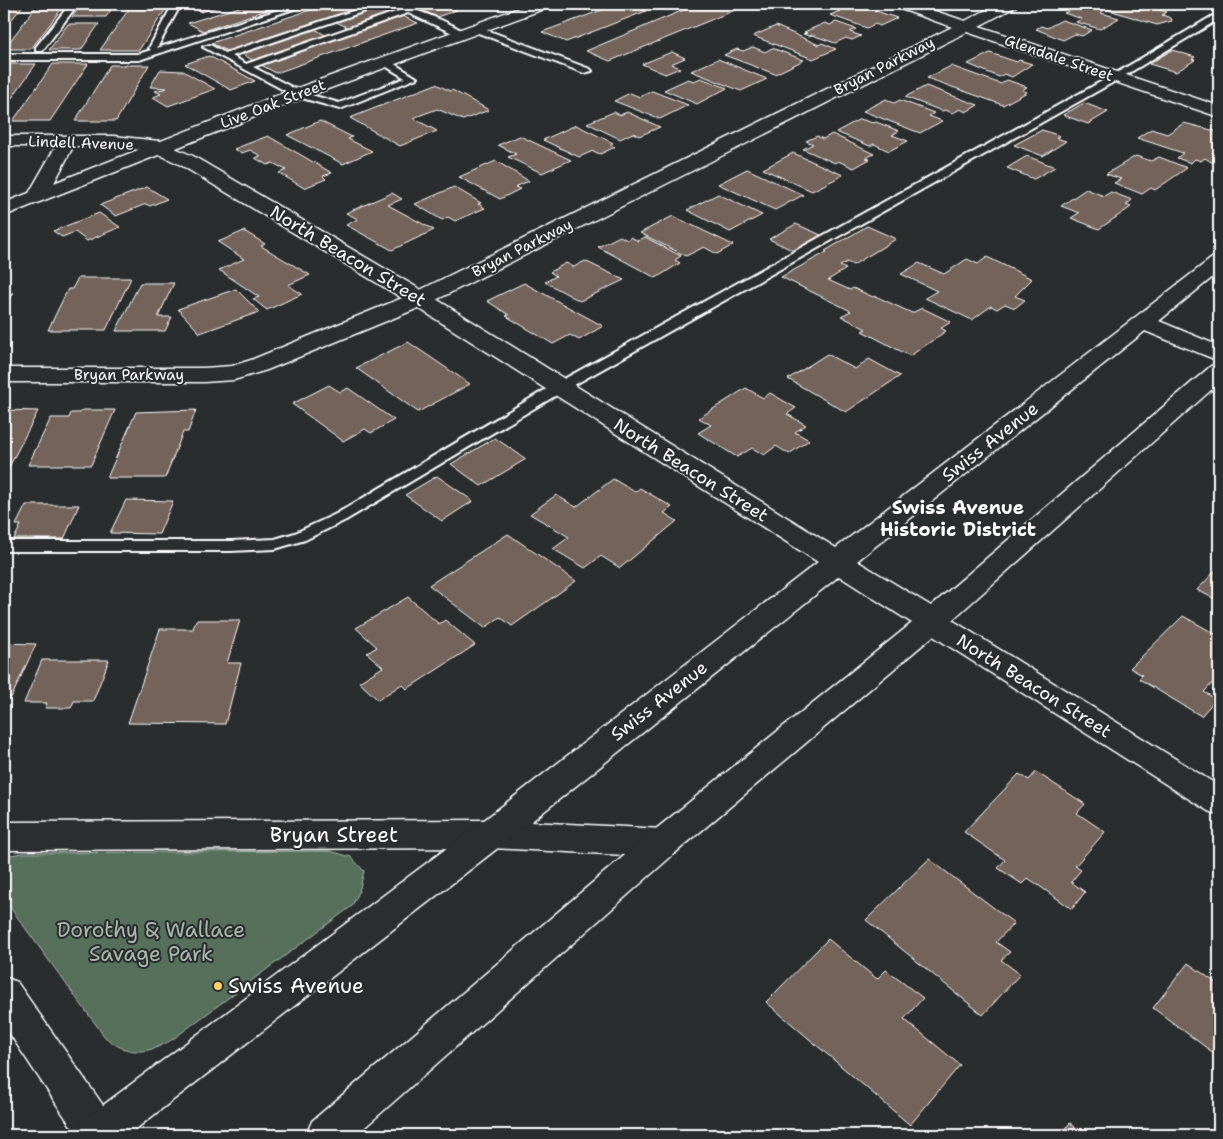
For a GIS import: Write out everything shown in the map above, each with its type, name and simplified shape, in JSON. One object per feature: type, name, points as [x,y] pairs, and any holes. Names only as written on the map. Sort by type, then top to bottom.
[{"type":"street","name":"Live Oak Street","points":[[4,210],[159,147],[544,4]]},
{"type":"street","name":"Glendale Street","points":[[900,4],[1219,112]]},
{"type":"street","name":"Bryan Parkway","points":[[4,375],[234,373],[259,365],[420,299],[1010,4]]},
{"type":"street","name":"Lindell Avenue","points":[[4,141],[114,141],[159,147]]},
{"type":"street","points":[[36,197],[68,141]]},
{"type":"street","name":"North Beacon Street","points":[[159,147],[186,160],[420,299],[1219,802]]},
{"type":"street","name":"Swiss Avenue","points":[[98,1135],[491,834],[1219,262]]},
{"type":"street","points":[[1143,322],[1219,354]]},
{"type":"street","points":[[326,1135],[663,843],[931,621],[1219,370]]},
{"type":"street","name":"Bryan Street","points":[[4,836],[491,834],[663,843]]},
{"type":"street","points":[[4,994],[98,1135]]},
{"type":"lane","points":[[39,49],[74,4]]},
{"type":"lane","points":[[153,48],[177,4]]},
{"type":"lane","points":[[4,57],[139,57],[305,4]]},
{"type":"lane","points":[[224,56],[382,4]]},
{"type":"lane","points":[[394,4],[587,71]]},
{"type":"lane","points":[[246,67],[410,10]]},
{"type":"lane","points":[[4,546],[275,544],[300,537],[341,517],[560,387],[1116,77],[1219,16]]},
{"type":"lane","points":[[207,47],[298,94],[340,106],[412,78],[385,62]]},
{"type":"green space","name":"Dorothy & Wallace Savage Park","points":[[330,851],[351,857],[364,871],[359,892],[352,906],[173,1039],[147,1050],[139,1051],[122,1048],[105,1037],[4,899],[4,856],[23,853]]},
{"type":"building","points":[[4,4],[24,4],[4,29]]},
{"type":"building","points":[[38,4],[65,4],[31,49],[4,49]]},
{"type":"building","points":[[82,4],[115,4],[106,17],[72,17]]},
{"type":"building","points":[[129,4],[165,4],[163,7],[167,7],[139,50],[100,50],[129,9],[126,9]]},
{"type":"building","points":[[197,4],[226,4],[201,12],[197,10]]},
{"type":"building","points":[[249,4],[282,5],[203,31],[188,23]]},
{"type":"building","points":[[328,4],[371,4],[229,52],[211,43]]},
{"type":"building","points":[[409,4],[443,4],[457,10],[437,17]]},
{"type":"building","points":[[618,4],[628,4],[646,11],[566,42],[542,32]]},
{"type":"building","points":[[636,4],[662,4],[649,9]]},
{"type":"building","points":[[698,4],[750,4],[610,61],[586,51]]},
{"type":"building","points":[[834,4],[855,4],[897,18],[880,26],[875,24],[867,28],[830,15],[840,11],[828,6]]},
{"type":"building","points":[[1084,4],[1104,10],[1101,13],[1119,18],[1100,29],[1076,22],[1082,19],[1064,13]]},
{"type":"building","points":[[1090,4],[1141,4],[1133,8],[1142,10],[1148,7],[1167,12],[1162,15],[1171,18],[1172,21],[1157,25]]},
{"type":"building","points":[[382,7],[394,12],[349,28],[336,22]]},
{"type":"building","points":[[402,16],[418,23],[276,73],[261,65]]},
{"type":"building","points":[[1062,20],[1092,30],[1082,36],[1075,34],[1063,40],[1036,29],[1041,26],[1047,28]]},
{"type":"building","points":[[836,22],[856,29],[850,32],[861,36],[852,40],[846,38],[835,43],[803,34],[825,23],[830,25]]},
{"type":"building","points":[[68,24],[99,24],[81,50],[49,50]]},
{"type":"building","points":[[776,26],[819,45],[822,43],[836,49],[813,59],[753,36]]},
{"type":"building","points":[[315,29],[327,36],[254,61],[242,54]]},
{"type":"building","points":[[753,47],[765,52],[772,48],[804,60],[775,74],[724,55],[737,49],[743,51]]},
{"type":"building","points":[[1172,50],[1195,57],[1192,59],[1195,60],[1176,72],[1149,64]]},
{"type":"building","points":[[672,52],[685,58],[671,64],[680,68],[665,74],[642,64]]},
{"type":"building","points":[[990,53],[1017,62],[1019,60],[1032,64],[1012,77],[1004,74],[999,77],[968,64]]},
{"type":"building","points":[[209,56],[255,81],[231,90],[185,64]]},
{"type":"building","points":[[718,59],[767,79],[741,91],[691,71]]},
{"type":"building","points":[[4,64],[36,64],[4,109]]},
{"type":"building","points":[[53,64],[88,64],[50,121],[13,121]]},
{"type":"building","points":[[110,65],[149,65],[116,121],[75,121]]},
{"type":"building","points":[[951,66],[1001,84],[1007,80],[1027,87],[1022,90],[1027,92],[1003,105],[927,78]]},
{"type":"building","points":[[160,70],[183,71],[215,89],[168,106],[153,97],[161,94],[155,91],[167,88],[150,87]]},
{"type":"building","points":[[701,78],[727,88],[697,104],[664,90],[688,79],[694,81]]},
{"type":"building","points":[[436,84],[450,91],[452,90],[489,110],[463,120],[437,109],[413,118],[437,131],[400,146],[350,118]]},
{"type":"building","points":[[926,86],[978,105],[966,112],[960,109],[953,113],[945,110],[942,111],[905,97]]},
{"type":"building","points":[[652,91],[688,105],[660,119],[614,101],[630,93],[640,97]]},
{"type":"building","points":[[886,99],[894,103],[900,100],[934,113],[929,116],[942,121],[920,133],[863,111]]},
{"type":"building","points":[[1084,103],[1108,112],[1088,124],[1063,115]]},
{"type":"building","points":[[614,112],[620,115],[627,112],[660,127],[639,136],[633,133],[620,139],[587,123]]},
{"type":"building","points":[[860,119],[873,123],[876,122],[899,131],[892,135],[908,141],[889,151],[874,144],[870,146],[836,132]]},
{"type":"building","points":[[320,121],[352,137],[348,139],[372,151],[343,164],[287,135]]},
{"type":"building","points":[[1184,123],[1219,132],[1219,149],[1212,153],[1219,158],[1213,163],[1205,158],[1201,161],[1195,159],[1191,163],[1177,158],[1183,153],[1137,138],[1151,129],[1167,134]]},
{"type":"building","points":[[576,125],[613,143],[610,145],[615,147],[600,154],[593,151],[579,157],[543,140]]},
{"type":"building","points":[[1042,130],[1060,136],[1056,138],[1066,141],[1043,156],[1014,145]]},
{"type":"building","points":[[832,134],[874,154],[866,158],[870,159],[854,168],[838,161],[835,163],[803,149],[813,144],[806,141],[817,136],[823,139]]},
{"type":"building","points":[[268,136],[332,173],[323,176],[326,179],[304,188],[279,173],[286,170],[273,163],[267,165],[255,158],[261,156],[250,150],[242,153],[234,149]]},
{"type":"building","points":[[520,136],[571,160],[542,173],[508,157],[516,154],[498,145]]},
{"type":"building","points":[[793,153],[843,175],[812,191],[763,169]]},
{"type":"building","points":[[1027,156],[1055,167],[1034,179],[1007,168]]},
{"type":"building","points":[[1136,156],[1151,161],[1159,157],[1187,168],[1155,190],[1151,188],[1142,194],[1114,183],[1121,179],[1106,174]]},
{"type":"building","points":[[496,161],[529,181],[515,187],[520,189],[500,199],[459,177]]},
{"type":"building","points":[[747,169],[803,195],[775,210],[718,184]]},
{"type":"building","points":[[147,187],[167,199],[150,206],[146,204],[116,216],[100,205]]},
{"type":"building","points":[[454,187],[481,203],[478,204],[485,208],[455,221],[448,217],[442,220],[415,204]]},
{"type":"building","points":[[1086,189],[1104,196],[1111,192],[1132,200],[1126,205],[1131,207],[1099,229],[1071,218],[1079,213],[1061,206]]},
{"type":"building","points":[[392,193],[402,199],[388,205],[434,230],[392,250],[346,225],[358,219],[346,213]]},
{"type":"building","points":[[718,194],[762,215],[730,232],[687,210]]},
{"type":"building","points":[[99,213],[120,227],[87,241],[75,232],[62,237],[53,231]]},
{"type":"building","points":[[673,216],[733,245],[717,254],[704,247],[686,256],[640,233]]},
{"type":"building","points":[[796,224],[821,235],[794,251],[769,239]]},
{"type":"building","points":[[867,226],[896,239],[853,265],[847,262],[840,266],[846,269],[828,280],[850,290],[853,288],[873,297],[875,296],[912,313],[922,308],[951,322],[941,328],[946,331],[910,356],[862,331],[866,329],[841,316],[851,311],[781,277],[827,252],[825,251]]},
{"type":"building","points":[[244,231],[265,244],[261,246],[310,275],[288,285],[302,294],[267,310],[253,299],[259,297],[219,270],[244,259],[218,242]]},
{"type":"building","points":[[620,236],[627,240],[631,237],[638,241],[645,237],[681,256],[675,260],[680,263],[656,278],[598,247]]},
{"type":"building","points":[[987,257],[1032,279],[1015,296],[1025,300],[1015,308],[1005,304],[997,309],[991,306],[972,320],[925,298],[937,291],[901,274],[919,263],[944,274],[967,259],[978,264]]},
{"type":"building","points":[[585,261],[624,280],[580,301],[545,282],[556,276],[550,272],[566,263],[574,267]]},
{"type":"building","points":[[78,278],[131,278],[106,330],[48,330],[68,289],[72,289]]},
{"type":"building","points":[[140,283],[174,283],[158,317],[172,317],[165,331],[116,331]]},
{"type":"building","points":[[524,283],[603,326],[579,340],[570,335],[553,344],[506,316],[509,315],[487,301]]},
{"type":"building","points":[[236,289],[259,312],[200,333],[178,309]]},
{"type":"building","points":[[4,293],[13,293],[4,308]]},
{"type":"building","points":[[408,342],[470,384],[418,412],[356,368]]},
{"type":"building","points":[[827,354],[855,369],[869,359],[900,376],[846,412],[788,379]]},
{"type":"building","points":[[329,385],[340,392],[348,388],[394,420],[371,433],[365,429],[343,441],[292,404]]},
{"type":"building","points":[[746,388],[763,398],[770,393],[796,408],[787,414],[806,425],[795,432],[809,440],[789,454],[776,446],[764,455],[752,448],[737,457],[698,433],[711,425],[699,418]]},
{"type":"building","points":[[4,410],[38,411],[8,469],[4,469]]},
{"type":"building","points":[[82,410],[115,410],[91,465],[28,465],[51,418],[69,418],[71,413],[80,413]]},
{"type":"building","points":[[196,410],[188,432],[183,432],[165,478],[107,478],[136,412]]},
{"type":"building","points":[[495,438],[526,459],[481,486],[451,464]]},
{"type":"building","points":[[437,476],[473,501],[442,521],[405,495]]},
{"type":"building","points":[[613,479],[635,492],[640,488],[672,507],[664,513],[677,521],[620,568],[601,556],[585,568],[553,549],[569,537],[530,514],[556,495],[576,507]]},
{"type":"building","points":[[126,500],[173,501],[159,534],[110,533]]},
{"type":"building","points":[[26,505],[79,505],[64,539],[14,539],[21,525],[16,525]]},
{"type":"building","points":[[508,534],[576,581],[512,626],[500,617],[485,628],[429,585]]},
{"type":"building","points":[[1219,567],[1219,601],[1197,590]]},
{"type":"building","points":[[408,597],[439,624],[445,620],[475,645],[407,689],[402,684],[378,700],[359,682],[383,667],[367,653],[377,647],[356,628]]},
{"type":"building","points":[[1183,616],[1219,636],[1219,676],[1204,692],[1216,699],[1201,716],[1139,679],[1142,675],[1130,668]]},
{"type":"building","points":[[196,620],[240,620],[227,663],[241,663],[225,724],[128,723],[160,629],[193,629]]},
{"type":"building","points":[[4,643],[36,644],[11,698],[4,698]]},
{"type":"building","points":[[42,660],[109,660],[93,701],[74,701],[71,708],[45,708],[47,703],[24,703]]},
{"type":"building","points":[[1036,772],[1085,804],[1077,813],[1105,832],[1075,866],[1081,870],[1071,882],[1085,892],[1072,909],[1028,878],[1022,884],[998,868],[1005,860],[964,832],[1019,774],[1029,780]]},
{"type":"building","points":[[929,859],[1014,923],[996,942],[1010,952],[1001,960],[1020,974],[983,1015],[866,920]]},
{"type":"building","points":[[828,939],[877,979],[886,970],[923,998],[904,1019],[960,1065],[910,1125],[766,1002]]},
{"type":"building","points":[[1188,963],[1216,983],[1219,979],[1219,1057],[1153,1008]]},
{"type":"building","points":[[1070,1123],[1085,1135],[1061,1135]]},
{"type":"place","name":"Swiss Avenue","points":[[218,986]]},
{"type":"district","name":"Swiss Avenue Historic District","points":[[958,518]]}]
